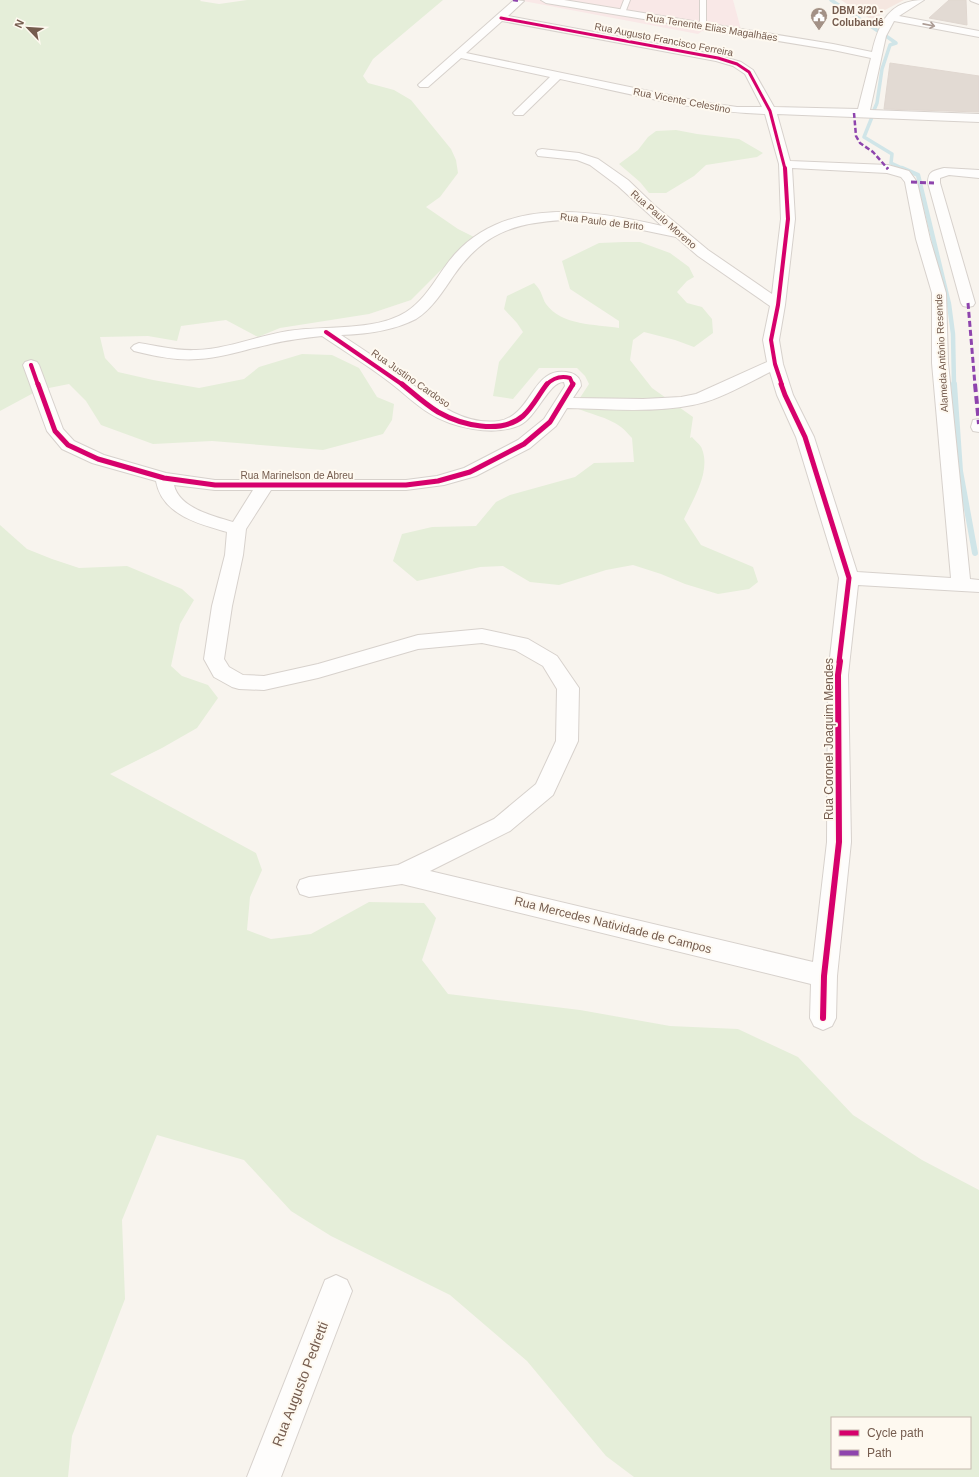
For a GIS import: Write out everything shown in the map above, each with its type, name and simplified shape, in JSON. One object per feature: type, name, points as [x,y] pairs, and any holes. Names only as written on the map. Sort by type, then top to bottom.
[{"type":"street","name":"Rua Tenente Elias Magalhães","points":[[546,0],[833,47],[877,56]]},
{"type":"street","points":[[863,113],[881,36],[890,17],[897,10],[919,0]]},
{"type":"street","points":[[424,85],[519,1]]},
{"type":"street","points":[[890,17],[979,34]]},
{"type":"street","name":"Rua Augusto Francisco Ferreira","points":[[501,18],[718,58],[738,64],[749,72],[770,112],[785,164],[788,219],[778,305]]},
{"type":"street","points":[[833,47],[866,42],[881,36]]},
{"type":"street","name":"Rua Vicente Celestino","points":[[460,54],[702,106],[770,112],[863,113],[979,118]]},
{"type":"street","points":[[519,113],[558,75]]},
{"type":"street","name":"Rua Paulo Moreno","points":[[542,153],[572,156],[594,162],[623,183],[679,234],[747,285],[778,305]]},
{"type":"street","name":"Alameda Antônio Resende","points":[[785,164],[888,169],[905,174],[911,182],[923,239],[939,293],[940,363],[970,586]]},
{"type":"street","points":[[968,303],[934,183],[934,176],[938,173],[964,172],[979,174]]},
{"type":"street","name":"Rua Paulo de Brito","points":[[326,332],[372,328],[401,320],[418,310],[434,294],[459,258],[474,242],[490,232],[529,218],[550,215],[578,216],[649,227],[679,234]]},
{"type":"street","name":"Rua Coronel Joaquim Mendes","points":[[778,305],[771,340],[775,364],[785,396],[805,437],[849,578],[838,675],[840,842],[824,976],[823,1018]]},
{"type":"street","points":[[138,348],[182,354],[203,354],[299,334],[326,332]]},
{"type":"street","name":"Rua Justino Cardoso","points":[[326,332],[392,377],[440,413],[473,424],[494,426],[508,424],[524,415],[544,388],[554,378],[566,376]]},
{"type":"street","points":[[562,403],[643,404],[681,402],[701,398],[775,364]]},
{"type":"street","name":"Rua Marinelson de Abreu","points":[[31,365],[55,431],[68,445],[98,459],[164,478],[215,485],[406,485],[438,481],[470,472],[524,444],[550,422],[573,386],[573,381],[571,378],[566,376]]},
{"type":"street","points":[[164,478],[164,486],[170,498],[186,510],[237,530],[265,486]]},
{"type":"street","name":"Rua Mercedes Natividade de Campos","points":[[237,530],[234,554],[222,606],[214,659],[221,672],[239,682],[264,683],[318,671],[418,642],[482,636],[521,644],[550,661],[568,688],[567,741],[545,790],[502,826],[402,874],[309,887]]},
{"type":"street","points":[[849,578],[970,586]]},
{"type":"street","name":"Rua Mercedes Natividade de Campos","points":[[402,874],[824,976]]},
{"type":"street","name":"Rua Augusto Pedretti","points":[[264,1477],[336,1291]]},
{"type":"lane","points":[[622,13],[627,0]]},
{"type":"lane","points":[[703,0],[703,26]]},
{"type":"lane","points":[[973,0],[979,2]]},
{"type":"shaded area","points":[[518,0],[733,0],[743,37],[702,31],[698,34]]},
{"type":"shaded area","points":[[841,0],[904,0],[883,11],[875,22]]},
{"type":"green space","points":[[0,0],[201,0],[200,1],[219,4],[247,0],[443,0],[373,59],[363,76],[368,83],[394,90],[411,100],[451,149],[456,160],[458,173],[440,197],[426,207],[458,229],[474,237],[411,300],[369,314],[280,328],[258,337],[226,320],[181,326],[177,341],[148,336],[100,337],[105,358],[118,372],[199,388],[244,379],[259,367],[302,354],[332,355],[359,368],[377,397],[394,404],[392,420],[383,434],[323,450],[212,441],[153,444],[101,425],[86,401],[69,384],[39,390],[0,411]]},
{"type":"green space","points":[[676,130],[739,139],[763,153],[757,157],[706,165],[694,176],[666,193],[649,193],[640,182],[619,164],[638,150],[648,137],[656,131]]},
{"type":"green space","points":[[640,242],[670,253],[689,267],[694,277],[687,281],[677,292],[687,303],[702,307],[712,319],[713,333],[694,347],[675,340],[644,332],[633,340],[630,360],[652,388],[693,417],[690,438],[692,437],[701,448],[704,458],[704,467],[700,485],[684,519],[701,545],[753,567],[758,582],[749,589],[718,594],[633,565],[606,570],[559,585],[530,582],[503,566],[480,567],[417,581],[393,561],[402,534],[432,527],[476,526],[496,502],[510,495],[575,477],[594,463],[634,462],[632,438],[624,430],[610,421],[574,407],[589,384],[585,376],[577,368],[539,368],[513,399],[493,396],[499,362],[523,332],[504,309],[507,296],[534,283],[540,291],[546,304],[561,316],[580,323],[619,328],[619,321],[570,289],[562,261],[599,243]]},
{"type":"green space","points":[[0,525],[27,549],[52,559],[79,568],[127,566],[182,589],[194,600],[180,624],[171,666],[182,676],[208,685],[218,698],[197,728],[162,748],[110,774],[256,853],[262,870],[250,897],[247,930],[271,939],[311,934],[369,902],[424,903],[436,918],[422,960],[448,994],[580,1010],[670,1026],[738,1029],[798,1057],[853,1115],[922,1160],[979,1190],[979,1477],[634,1477],[606,1456],[527,1361],[450,1295],[331,1236],[291,1211],[244,1160],[157,1135],[122,1220],[125,1299],[72,1436],[68,1477],[0,1477]]},
{"type":"building","points":[[949,0],[966,0],[967,25],[929,18]]},
{"type":"building","points":[[890,63],[979,76],[979,112],[884,109]]},
{"type":"waterway","points":[[831,0],[878,31]]},
{"type":"waterway","points":[[874,110],[877,103],[882,69],[890,45],[896,43],[886,36]]},
{"type":"waterway","points":[[872,117],[864,137],[892,154],[891,163],[904,169]]},
{"type":"waterway","points":[[902,168],[918,175],[949,304],[953,334],[954,385]]},
{"type":"waterway","points":[[954,384],[960,471],[975,553]]},
{"type":"marked path","points":[[513,0],[519,1]]},
{"type":"marked path","points":[[854,113],[856,136],[860,143],[873,152],[888,169]]},
{"type":"marked path","points":[[911,182],[934,183]]},
{"type":"marked path","points":[[968,303],[979,424]]},
{"type":"cycle path","points":[[501,18],[718,58],[737,64],[749,72],[770,111],[785,164],[788,219],[778,305],[771,340],[775,364],[785,395],[805,437],[849,578],[838,675],[839,842],[824,976],[823,1018]]},
{"type":"cycle path","points":[[31,365],[55,431],[68,445],[98,459],[164,478],[215,485],[406,485],[438,481],[470,472],[524,444],[550,422],[573,386],[572,380],[569,377],[559,377],[553,379],[542,390],[529,410],[517,420],[497,426],[473,424],[452,418],[434,410],[400,382],[326,332]]},
{"type":"place","name":"DBM 3/20 - Colubandê","points":[[819,31]]}]
